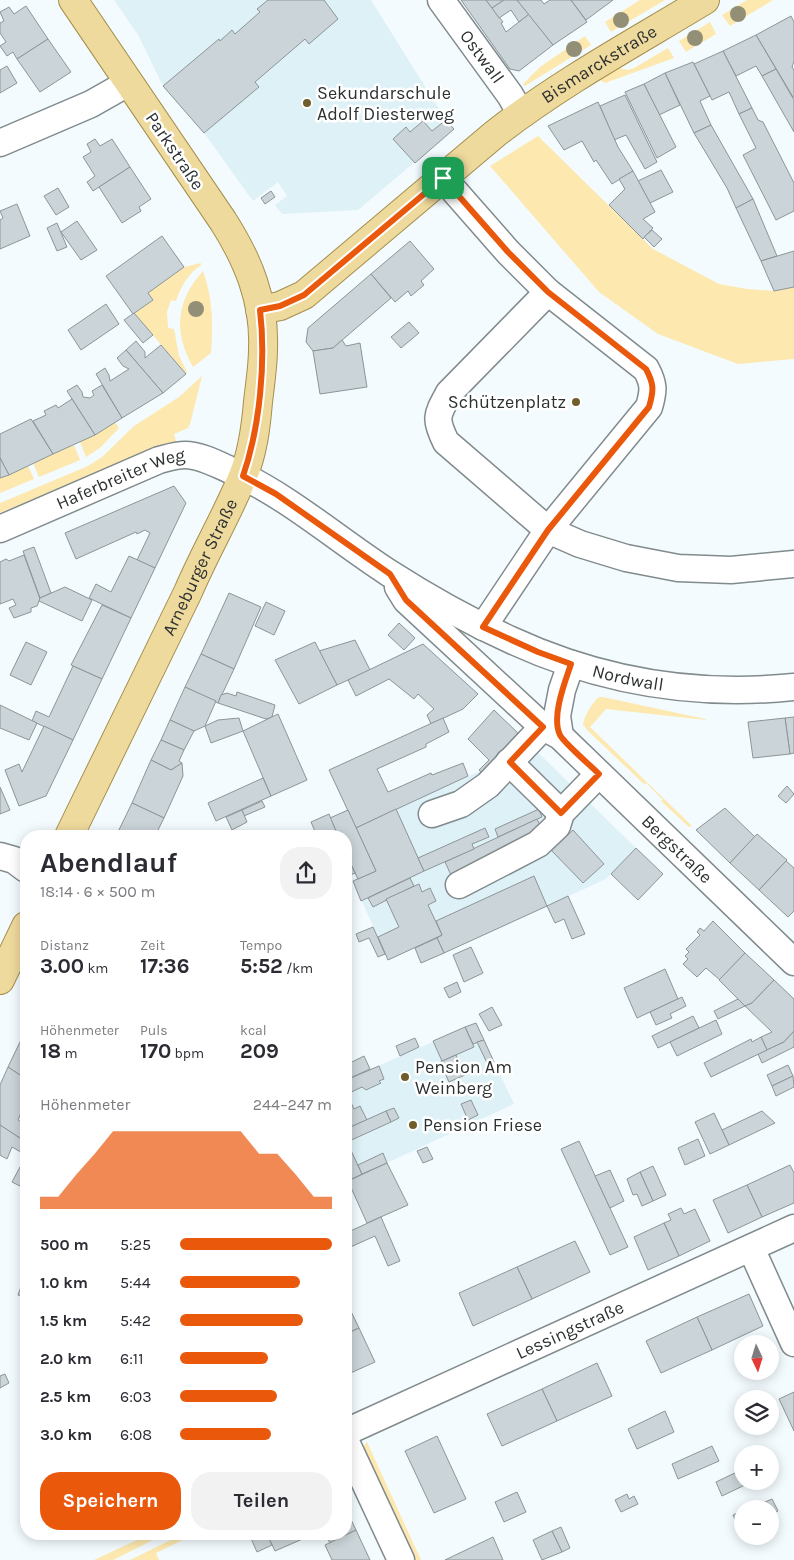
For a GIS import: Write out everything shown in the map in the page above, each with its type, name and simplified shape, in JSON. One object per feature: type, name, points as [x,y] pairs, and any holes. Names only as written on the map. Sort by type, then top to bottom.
[{"type":"main road","name":"Parkstraße","points":[[72,0],[235,239],[250,270],[260,310]]},
{"type":"main road","name":"Bismarckstraße","points":[[443,178],[496,132],[521,114],[588,70],[705,0]]},
{"type":"main road","points":[[260,310],[280,306],[304,295],[443,178]]},
{"type":"main road","name":"Arneburger Straße","points":[[72,830],[243,476],[252,446],[258,404],[263,350],[260,310]]},
{"type":"main road","points":[[0,980],[20,938]]},
{"type":"street","name":"Ostwall","points":[[441,0],[510,94],[521,114]]},
{"type":"street","points":[[0,143],[92,104],[128,82]]},
{"type":"street","points":[[443,178],[508,252],[548,292],[646,369],[652,381],[653,394],[649,407],[548,530],[483,627]]},
{"type":"street","points":[[548,292],[449,393],[438,413],[438,426],[446,442],[548,530],[580,544],[626,558],[678,568],[731,570],[794,564]]},
{"type":"street","name":"Haferbreiter Weg","points":[[0,529],[159,460],[176,456],[187,455],[214,462],[243,476]]},
{"type":"street","name":"Nordwall","points":[[243,476],[276,494],[390,574],[439,604],[538,652],[613,676],[683,688],[747,691],[794,687]]},
{"type":"street","name":"Bergstraße","points":[[390,574],[406,600],[599,774],[794,962]]},
{"type":"street","points":[[432,814],[461,804],[488,784],[510,762],[551,731],[571,664]]},
{"type":"street","points":[[510,762],[561,813]]},
{"type":"street","points":[[459,885],[538,844],[557,826],[561,813],[599,774]]},
{"type":"street","points":[[0,856],[14,860],[20,864]]},
{"type":"street","name":"Lessingstraße","points":[[352,1429],[794,1228]]},
{"type":"street","points":[[751,1248],[794,1343]]},
{"type":"street","points":[[352,1455],[401,1560]]},
{"type":"shaded area","name":"Sekundarschule Adolf Diesterweg","points":[[114,0],[371,0],[446,120],[454,129],[358,210],[282,214],[275,205],[287,196],[278,182],[253,201],[204,133],[163,86],[138,35]]},
{"type":"shaded area","points":[[640,0],[665,0],[611,32],[605,22]]},
{"type":"shaded area","points":[[747,0],[773,0],[730,26],[722,15]]},
{"type":"shaded area","points":[[710,22],[716,34],[686,52],[679,41]]},
{"type":"shaded area","points":[[585,36],[591,45],[525,86],[523,84],[540,67]]},
{"type":"shaded area","points":[[668,48],[674,58],[605,83],[600,80],[619,68],[628,70],[634,68]]},
{"type":"shaded area","points":[[538,136],[653,249],[719,284],[774,291],[794,287],[794,359],[738,364],[658,334],[599,292],[490,166]]},
{"type":"shaded area","points":[[201,263],[192,272],[180,290],[176,301],[171,300],[167,312],[168,328],[174,329],[179,356],[187,372],[186,374],[134,313],[153,300],[148,293],[184,267]]},
{"type":"shaded area","points":[[203,271],[212,312],[211,353],[193,367],[182,341],[180,317],[187,294]]},
{"type":"shaded area","points":[[202,376],[190,424],[188,428],[174,434],[176,441],[0,513],[0,503],[88,466],[102,457],[134,426],[179,397]]},
{"type":"shaded area","points":[[115,422],[119,428],[100,448],[86,457],[80,442]]},
{"type":"shaded area","points":[[74,445],[80,460],[39,477],[33,463]]},
{"type":"shaded area","points":[[28,466],[34,479],[0,493],[0,478]]},
{"type":"shaded area","points":[[599,697],[706,720],[606,709],[590,727],[692,826],[689,827],[661,801],[663,800],[646,783],[644,784],[587,730],[583,724],[584,721],[591,706]]},
{"type":"shaded area","points":[[521,736],[636,848],[606,879],[444,953],[437,938],[388,960],[353,881],[357,879],[352,868],[352,830],[335,830],[330,818],[348,810],[356,827],[480,771]]},
{"type":"shaded area","points":[[476,1023],[514,1104],[352,1179],[352,1077]]},
{"type":"shaded area","points":[[367,1442],[421,1560],[413,1560],[363,1447]]},
{"type":"shaded area","points":[[137,1540],[153,1540],[113,1560],[94,1560]]},
{"type":"shaded area","points":[[171,1540],[183,1540],[156,1553],[159,1560],[130,1560]]},
{"type":"building","points":[[268,0],[324,0],[338,19],[309,44],[305,39],[255,82],[259,87],[204,133],[163,86],[219,39],[220,41],[232,30],[235,34],[260,12],[257,9]]},
{"type":"building","points":[[461,0],[486,0],[503,22],[501,23],[506,32],[529,14],[553,45],[519,71],[510,69]]},
{"type":"building","points":[[486,0],[504,0],[492,8]]},
{"type":"building","points":[[504,0],[517,0],[529,14],[519,22],[511,10],[499,18],[492,8]]},
{"type":"building","points":[[517,0],[541,0],[544,4],[550,0],[571,0],[587,22],[553,45]]},
{"type":"building","points":[[571,0],[613,0],[586,20]]},
{"type":"building","points":[[26,6],[48,39],[17,59],[13,52],[7,56],[0,46],[6,42],[0,33],[0,23],[4,21],[0,12],[9,7],[14,14]]},
{"type":"building","points":[[791,16],[794,22],[794,61],[792,67],[794,70],[794,97],[756,35]]},
{"type":"building","points":[[756,35],[776,69],[762,76],[756,66],[736,76],[723,51]]},
{"type":"building","points":[[48,39],[71,72],[40,92],[17,59]]},
{"type":"building","points":[[723,51],[752,108],[739,114],[729,92],[712,100],[694,64]]},
{"type":"building","points":[[693,62],[710,96],[700,101],[711,125],[694,133],[665,73]]},
{"type":"building","points":[[7,66],[17,83],[0,93],[0,70]]},
{"type":"building","points":[[776,69],[794,100],[794,132],[762,76]]},
{"type":"building","points":[[665,73],[680,105],[659,115],[644,84]]},
{"type":"building","points":[[644,84],[676,147],[657,158],[625,92]]},
{"type":"building","points":[[625,95],[657,162],[645,169],[626,135],[614,140],[600,106]]},
{"type":"building","points":[[598,102],[618,147],[633,171],[612,184],[596,160],[594,162],[582,141],[564,150],[548,126]]},
{"type":"building","points":[[752,108],[758,120],[763,122],[794,183],[794,211],[776,220],[743,155],[756,148],[739,114]]},
{"type":"building","points":[[446,120],[454,129],[415,163],[393,139],[406,127],[410,132],[423,121],[432,131]]},
{"type":"building","points":[[711,125],[753,199],[736,208],[727,188],[694,133]]},
{"type":"building","points":[[95,139],[100,146],[112,139],[130,167],[93,191],[87,182],[95,176],[83,157],[91,152],[87,144]]},
{"type":"building","points":[[130,167],[151,199],[139,207],[141,211],[122,223],[99,187]]},
{"type":"building","points":[[661,170],[673,192],[650,203],[638,181]]},
{"type":"building","points":[[633,171],[655,212],[643,219],[653,228],[643,239],[609,205],[625,189],[619,179]]},
{"type":"building","points":[[58,188],[69,207],[56,215],[44,196]]},
{"type":"building","points":[[271,191],[275,197],[265,204],[261,198]]},
{"type":"building","points":[[753,199],[777,256],[761,261],[736,208]]},
{"type":"building","points":[[17,204],[30,236],[0,249],[0,220],[3,218],[0,211]]},
{"type":"building","points":[[77,221],[97,250],[81,260],[61,232]]},
{"type":"building","points":[[57,223],[67,247],[57,251],[47,228]]},
{"type":"building","points":[[652,230],[662,239],[654,247],[644,237]]},
{"type":"building","points":[[162,236],[184,267],[148,293],[153,300],[133,314],[106,276]]},
{"type":"building","points":[[410,241],[434,269],[421,281],[424,285],[411,296],[408,291],[395,302],[371,274]]},
{"type":"building","points":[[794,251],[794,287],[774,291],[761,261]]},
{"type":"building","points":[[371,274],[391,298],[333,348],[313,351],[306,342],[308,328]]},
{"type":"building","points":[[106,304],[119,324],[81,350],[68,330]]},
{"type":"building","points":[[134,313],[153,335],[143,343],[124,320]]},
{"type":"building","points":[[409,322],[419,333],[401,348],[391,337]]},
{"type":"building","points":[[342,340],[346,346],[360,343],[367,387],[320,394],[313,351],[333,348]]},
{"type":"building","points":[[136,341],[145,352],[145,358],[161,345],[186,374],[163,393],[126,350]]},
{"type":"building","points":[[126,350],[163,393],[122,418],[96,374],[105,368],[110,381],[129,369],[123,366],[117,358]]},
{"type":"building","points":[[77,385],[83,397],[90,398],[94,395],[92,391],[102,385],[122,418],[95,435],[67,391]]},
{"type":"building","points":[[72,399],[95,435],[53,454],[33,421],[46,415],[44,411],[56,405],[58,408]]},
{"type":"building","points":[[31,419],[53,454],[9,475],[0,458],[0,434]]},
{"type":"building","points":[[0,458],[9,475],[0,478]]},
{"type":"building","points":[[174,486],[186,503],[155,568],[137,560],[150,533],[145,530],[137,534],[136,532],[76,559],[65,533]]},
{"type":"building","points":[[34,547],[51,593],[40,598],[23,551]]},
{"type":"building","points":[[24,555],[40,599],[37,606],[31,608],[31,612],[14,618],[9,608],[16,605],[13,599],[0,604],[0,562],[6,559],[9,561]]},
{"type":"building","points":[[129,556],[155,568],[131,618],[89,598],[96,584],[111,592]]},
{"type":"building","points":[[65,587],[92,600],[82,621],[39,601],[40,598]]},
{"type":"building","points":[[229,593],[261,607],[234,669],[201,654]]},
{"type":"building","points":[[266,602],[285,611],[274,635],[255,626]]},
{"type":"building","points":[[102,605],[131,618],[102,679],[71,665]]},
{"type":"building","points":[[399,623],[415,638],[404,650],[388,635]]},
{"type":"building","points":[[355,640],[370,670],[337,685],[319,651]]},
{"type":"building","points":[[26,642],[47,652],[31,685],[10,675]]},
{"type":"building","points":[[315,642],[337,685],[299,704],[275,660]]},
{"type":"building","points":[[423,644],[478,694],[463,709],[431,724],[427,715],[434,709],[418,694],[414,699],[389,679],[356,696],[348,680]]},
{"type":"building","points":[[201,654],[234,669],[218,703],[185,687]]},
{"type":"building","points":[[73,666],[102,679],[73,740],[32,721],[36,711],[49,717]]},
{"type":"building","points":[[185,687],[216,701],[205,726],[194,731],[170,720]]},
{"type":"building","points":[[237,692],[275,705],[272,717],[266,719],[218,703],[221,695],[227,693],[236,696]]},
{"type":"building","points":[[0,705],[37,723],[29,740],[0,728]]},
{"type":"building","points":[[494,710],[521,736],[485,775],[479,770],[489,760],[468,739]]},
{"type":"building","points":[[278,714],[307,780],[271,796],[243,731]]},
{"type":"building","points":[[794,717],[794,753],[790,754],[785,718]]},
{"type":"building","points":[[239,718],[243,731],[211,743],[205,726],[218,720]]},
{"type":"building","points":[[443,718],[449,732],[426,744],[426,747],[377,769],[388,792],[431,773],[432,775],[463,763],[468,776],[356,828],[329,770]]},
{"type":"building","points":[[785,718],[790,754],[753,758],[748,722]]},
{"type":"building","points":[[170,720],[194,731],[184,750],[161,740]]},
{"type":"building","points":[[44,726],[73,740],[46,796],[19,806],[5,770],[19,764],[22,772]]},
{"type":"building","points":[[161,740],[184,750],[179,761],[182,763],[171,770],[151,760]]},
{"type":"building","points":[[151,760],[171,770],[182,763],[183,776],[164,818],[132,803]]},
{"type":"building","points":[[263,778],[271,796],[216,821],[208,803]]},
{"type":"building","points":[[787,786],[794,794],[786,803],[778,796]]},
{"type":"building","points":[[0,787],[10,810],[0,814]]},
{"type":"building","points":[[262,801],[265,807],[244,816],[242,810]]},
{"type":"building","points":[[132,803],[164,818],[158,830],[119,830]]},
{"type":"building","points":[[725,808],[755,837],[730,863],[696,830]]},
{"type":"building","points":[[396,809],[424,871],[361,901],[353,881],[376,871],[356,828]]},
{"type":"building","points":[[539,809],[542,817],[498,837],[495,829]]},
{"type":"building","points":[[242,810],[247,822],[232,830],[226,817]]},
{"type":"building","points":[[348,810],[376,871],[358,879],[352,866],[352,830],[335,830],[330,818]]},
{"type":"building","points":[[329,814],[336,830],[314,830],[311,822]]},
{"type":"building","points":[[537,819],[543,831],[451,875],[445,862]]},
{"type":"building","points":[[485,828],[489,837],[472,844],[474,849],[424,871],[418,858]]},
{"type":"building","points":[[573,830],[604,864],[583,883],[551,850]]},
{"type":"building","points":[[757,834],[787,860],[759,890],[730,863]]},
{"type":"building","points":[[636,848],[663,874],[638,900],[611,874]]},
{"type":"building","points":[[786,861],[794,868],[794,911],[788,917],[759,890]]},
{"type":"building","points":[[534,876],[547,906],[444,953],[437,938],[442,935],[436,921]]},
{"type":"building","points":[[410,878],[414,886],[373,907],[368,898]]},
{"type":"building","points":[[419,884],[422,892],[430,888],[436,901],[428,905],[442,935],[388,960],[378,937],[399,927],[386,899]]},
{"type":"building","points":[[568,896],[585,934],[572,939],[564,919],[555,923],[547,906]]},
{"type":"building","points":[[713,921],[745,953],[720,980],[706,968],[697,977],[683,964],[688,959],[685,956],[689,952],[686,949],[700,935],[697,932],[700,928],[704,931]]},
{"type":"building","points":[[373,927],[385,954],[378,957],[369,938],[359,942],[356,934]]},
{"type":"building","points":[[437,938],[444,953],[421,963],[415,948]]},
{"type":"building","points":[[471,947],[483,973],[464,982],[453,955]]},
{"type":"building","points":[[745,953],[774,980],[752,1003],[745,1006],[719,980]]},
{"type":"building","points":[[665,969],[678,999],[637,1018],[624,988]]},
{"type":"building","points":[[774,980],[794,999],[794,1031],[784,1042],[767,1050],[761,1037],[772,1032],[745,1006],[752,1003]]},
{"type":"building","points":[[457,982],[461,992],[449,998],[444,988]]},
{"type":"building","points":[[682,997],[686,1006],[670,1014],[672,1018],[656,1025],[650,1012]]},
{"type":"building","points":[[738,999],[745,1006],[718,1019],[714,1011]]},
{"type":"building","points":[[492,1007],[502,1025],[489,1031],[479,1014]]},
{"type":"building","points":[[693,1016],[699,1028],[658,1048],[652,1036]]},
{"type":"building","points":[[716,1020],[722,1034],[677,1056],[670,1042]]},
{"type":"building","points":[[476,1023],[484,1040],[473,1044],[465,1027]]},
{"type":"building","points":[[465,1027],[474,1047],[442,1061],[433,1041]]},
{"type":"building","points":[[794,1031],[794,1047],[762,1063],[758,1054],[784,1042]]},
{"type":"building","points":[[761,1037],[767,1050],[711,1077],[704,1063],[751,1039],[752,1042]]},
{"type":"building","points":[[415,1038],[419,1047],[400,1056],[396,1046]]},
{"type":"building","points":[[484,1040],[494,1062],[488,1065],[477,1042]]},
{"type":"building","points":[[20,1042],[20,1075],[8,1067]]},
{"type":"building","points":[[456,1055],[465,1075],[449,1082],[440,1062]]},
{"type":"building","points":[[364,1056],[370,1069],[352,1077],[352,1062]]},
{"type":"building","points":[[788,1065],[793,1076],[772,1086],[767,1075]]},
{"type":"building","points":[[379,1066],[384,1079],[379,1081],[381,1083],[366,1090],[362,1087],[352,1092],[352,1077]]},
{"type":"building","points":[[8,1067],[20,1075],[20,1115],[18,1120],[20,1121],[20,1138],[0,1125],[0,1085]]},
{"type":"building","points":[[793,1076],[794,1087],[776,1096],[772,1086]]},
{"type":"building","points":[[471,1100],[478,1115],[468,1120],[461,1104]]},
{"type":"building","points":[[352,1105],[354,1109],[360,1106],[367,1120],[352,1126]]},
{"type":"building","points":[[394,1108],[399,1118],[391,1122],[386,1111]]},
{"type":"building","points":[[386,1111],[391,1122],[352,1140],[352,1126]]},
{"type":"building","points":[[762,1111],[775,1123],[729,1145],[722,1130]]},
{"type":"building","points":[[714,1113],[729,1145],[710,1154],[695,1122]]},
{"type":"building","points":[[0,1125],[20,1138],[20,1152],[12,1147],[7,1159],[0,1155]]},
{"type":"building","points":[[698,1139],[705,1156],[685,1165],[678,1148]]},
{"type":"building","points":[[579,1141],[628,1247],[610,1255],[561,1149]]},
{"type":"building","points":[[427,1147],[433,1159],[423,1163],[417,1151]]},
{"type":"building","points":[[352,1153],[362,1174],[352,1179]]},
{"type":"building","points":[[383,1153],[387,1163],[362,1174],[358,1165]]},
{"type":"building","points":[[387,1163],[408,1205],[367,1223],[352,1190],[352,1179]]},
{"type":"building","points":[[790,1165],[794,1173],[794,1203],[762,1217],[747,1185]]},
{"type":"building","points":[[653,1166],[666,1195],[653,1201],[640,1172]]},
{"type":"building","points":[[20,1167],[20,1186],[12,1182]]},
{"type":"building","points":[[610,1170],[624,1201],[610,1208],[595,1176]]},
{"type":"building","points":[[640,1172],[653,1201],[642,1206],[637,1194],[633,1195],[627,1179]]},
{"type":"building","points":[[747,1185],[762,1217],[728,1233],[713,1200]]},
{"type":"building","points":[[681,1208],[684,1214],[695,1209],[710,1241],[679,1256],[664,1223],[671,1220],[668,1214]]},
{"type":"building","points":[[381,1217],[400,1261],[388,1266],[375,1236],[352,1246],[352,1230]]},
{"type":"building","points":[[664,1223],[679,1256],[648,1270],[634,1237]]},
{"type":"building","points":[[575,1241],[590,1272],[532,1299],[517,1267]]},
{"type":"building","points":[[517,1267],[532,1299],[473,1326],[459,1293]]},
{"type":"building","points":[[749,1294],[763,1326],[744,1335],[734,1335],[734,1340],[712,1350],[697,1317]]},
{"type":"building","points":[[352,1313],[359,1328],[352,1331]]},
{"type":"building","points":[[697,1317],[712,1350],[661,1373],[646,1341]]},
{"type":"building","points":[[359,1328],[375,1362],[352,1372],[352,1331]]},
{"type":"building","points":[[597,1363],[612,1396],[557,1421],[542,1389]]},
{"type":"building","points":[[5,1374],[9,1383],[0,1388],[0,1376]]},
{"type":"building","points":[[542,1389],[557,1421],[502,1446],[487,1414]]},
{"type":"building","points":[[794,1392],[794,1431],[779,1399]]},
{"type":"building","points":[[665,1411],[674,1432],[637,1449],[628,1429]]},
{"type":"building","points":[[437,1436],[466,1499],[434,1513],[405,1451]]},
{"type":"building","points":[[712,1446],[719,1461],[678,1479],[672,1464]]},
{"type":"building","points":[[734,1473],[734,1490],[722,1496],[716,1482]]},
{"type":"building","points":[[517,1492],[526,1512],[504,1522],[495,1502]]},
{"type":"building","points":[[627,1494],[629,1499],[634,1496],[638,1504],[621,1512],[615,1500]]},
{"type":"building","points":[[352,1522],[356,1530],[352,1532]]},
{"type":"building","points":[[561,1527],[570,1548],[562,1552],[552,1531]]},
{"type":"building","points":[[356,1530],[370,1560],[332,1560],[325,1545],[335,1540],[352,1540],[352,1532]]},
{"type":"building","points":[[552,1531],[562,1552],[542,1560],[533,1540]]},
{"type":"building","points":[[493,1537],[503,1560],[445,1560]]},
{"type":"building","points":[[252,1540],[270,1540],[272,1545],[257,1552]]},
{"type":"building","points":[[270,1540],[300,1540],[275,1551]]},
{"type":"place","name":"Sekundarschule Adolf Diesterweg","points":[[307,103]]},
{"type":"place","name":"Schützenplatz","points":[[576,402]]},
{"type":"place","name":"Pension Am Weinberg","points":[[405,1077]]},
{"type":"place","name":"Pension Friese","points":[[413,1125]]},
{"type":"route","points":[[443,178],[508,252],[548,292],[646,369],[652,381],[653,394],[649,407],[548,530],[483,627],[538,652],[571,664],[562,690],[557,716],[560,736],[599,774],[561,813],[510,762],[543,727],[406,600],[390,574],[276,494],[243,476],[252,446],[259,394],[263,350],[260,310],[280,306],[304,295],[443,178]]}]
